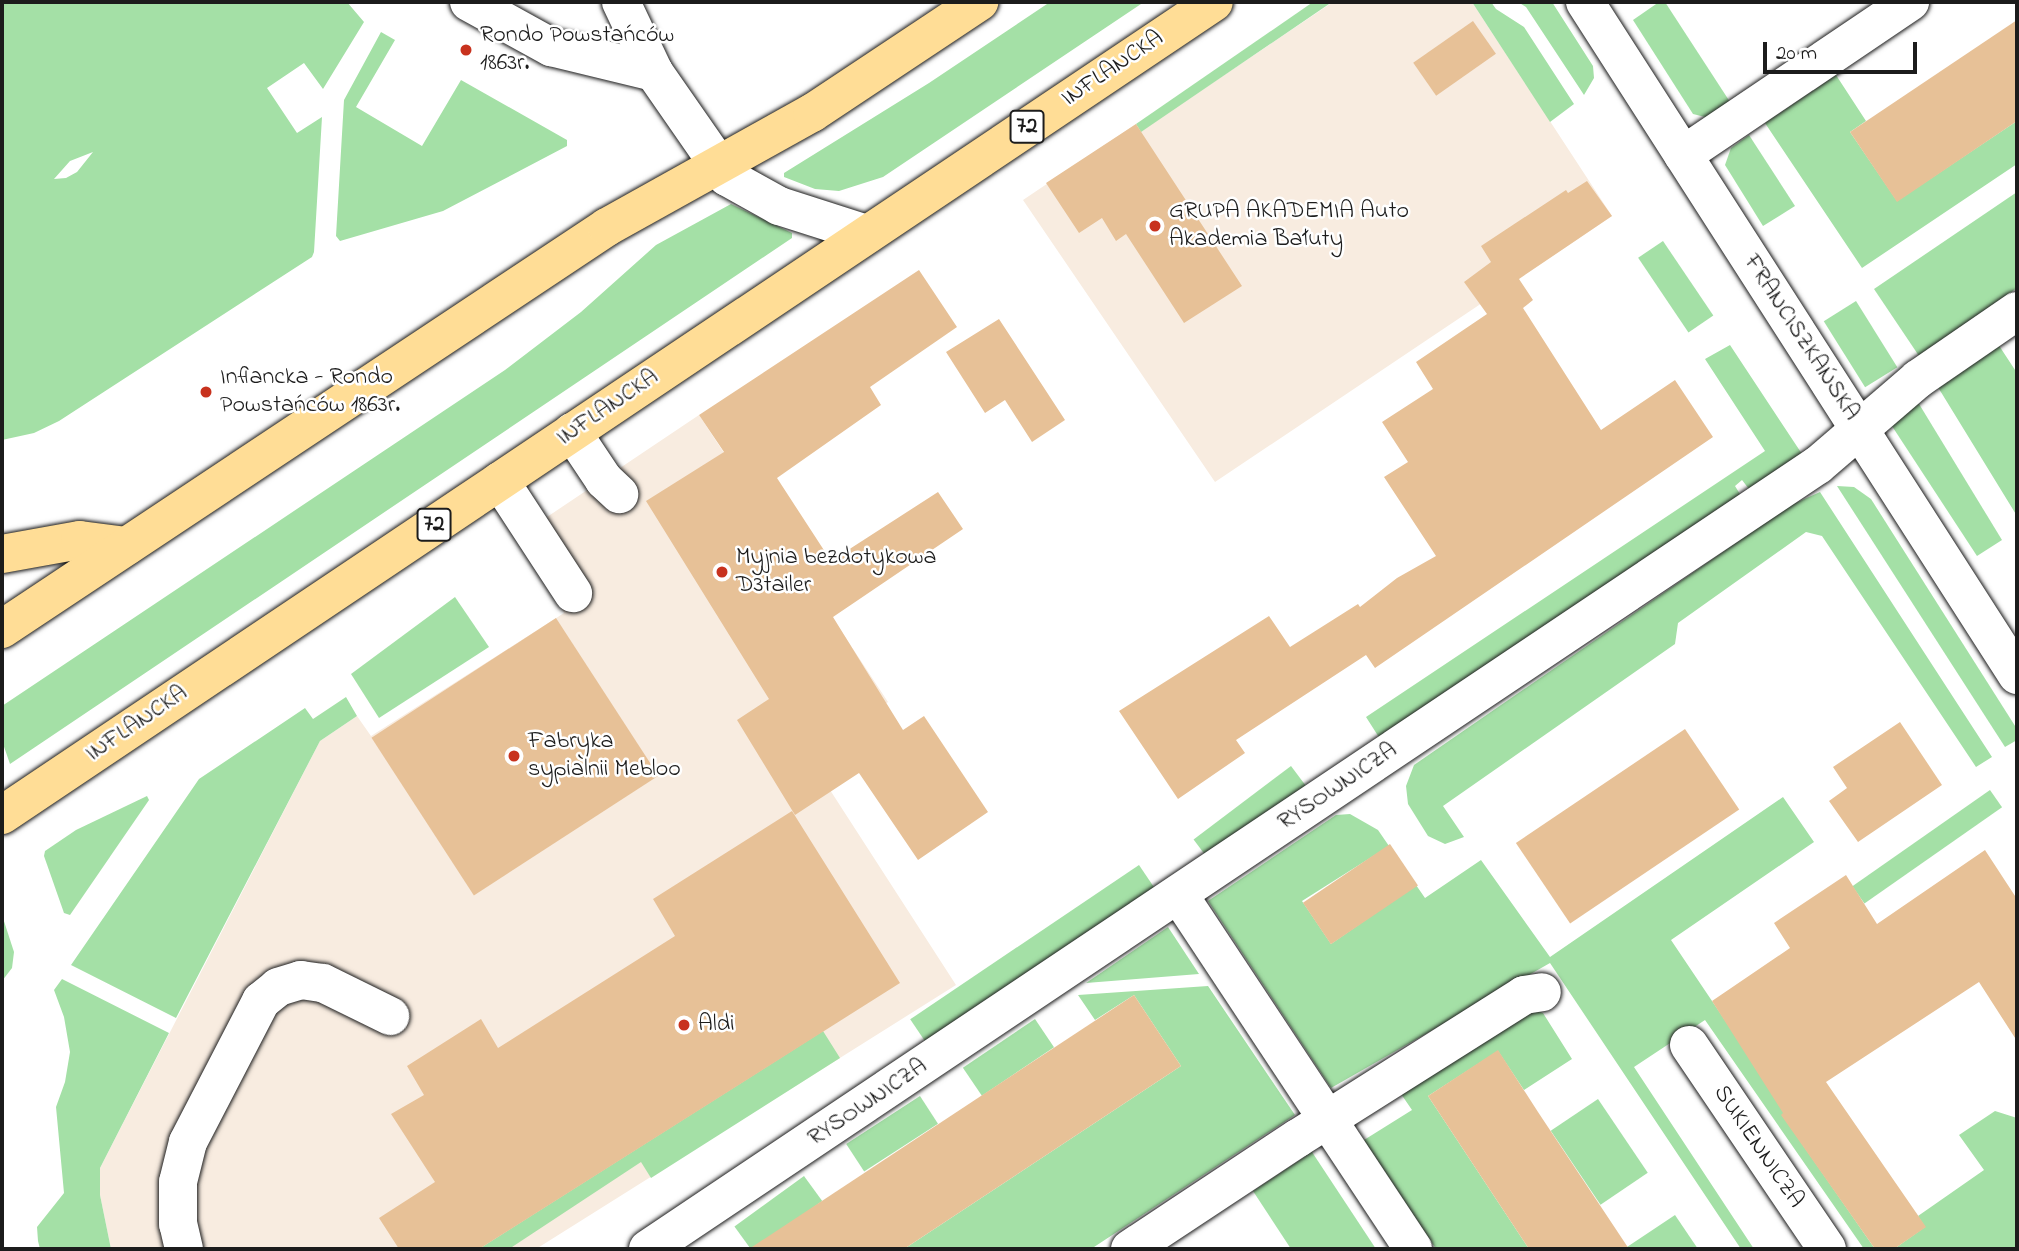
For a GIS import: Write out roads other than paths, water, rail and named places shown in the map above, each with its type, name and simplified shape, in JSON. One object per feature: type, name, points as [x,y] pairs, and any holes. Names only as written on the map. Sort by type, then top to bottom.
[{"type":"main road","points":[[2,629],[607,227],[812,113],[979,2]]},
{"type":"main road","name":"INFLANCKA","points":[[2,815],[1214,2]]},
{"type":"main road","points":[[2,554],[80,540],[127,546]]},
{"type":"street","points":[[469,2],[551,47],[654,72]]},
{"type":"street","points":[[621,2],[654,72],[716,165],[747,190],[779,206],[867,234]]},
{"type":"street","name":"FRANCISZKAŃSKA","points":[[1585,2],[2017,675]]},
{"type":"street","points":[[1683,155],[1910,2]]},
{"type":"street","name":"RYSOWNICZA","points":[[648,1249],[1818,466],[1858,427],[1918,379],[2017,311]]},
{"type":"street","points":[[572,432],[604,480],[619,494]]},
{"type":"street","points":[[500,481],[573,593]]},
{"type":"street","points":[[1179,895],[1413,1249]]},
{"type":"street","points":[[184,1249],[178,1224],[178,1182],[188,1142],[261,1001],[278,987],[301,980],[323,983],[390,1016]]},
{"type":"street","points":[[1130,1249],[1327,1119],[1524,995],[1542,992]]},
{"type":"street","name":"SUKIENNICZA","points":[[1689,1045],[1827,1249]]},
{"type":"place","name":"Rondo Powstańców 1863r.","points":[[466,50]]},
{"type":"place","name":"GRUPA AKADEMIA Auto Akademia Bałuty","points":[[1155,226]]},
{"type":"place","name":"Inflancka - Rondo Powstańców 1863r.","points":[[206,392]]},
{"type":"place","name":"Myjnia bezdotykowa D3tailer","points":[[722,572]]},
{"type":"place","name":"Fabryka sypialnii Mebloo","points":[[514,756]]},
{"type":"place","name":"Aldi","points":[[684,1025]]}]
